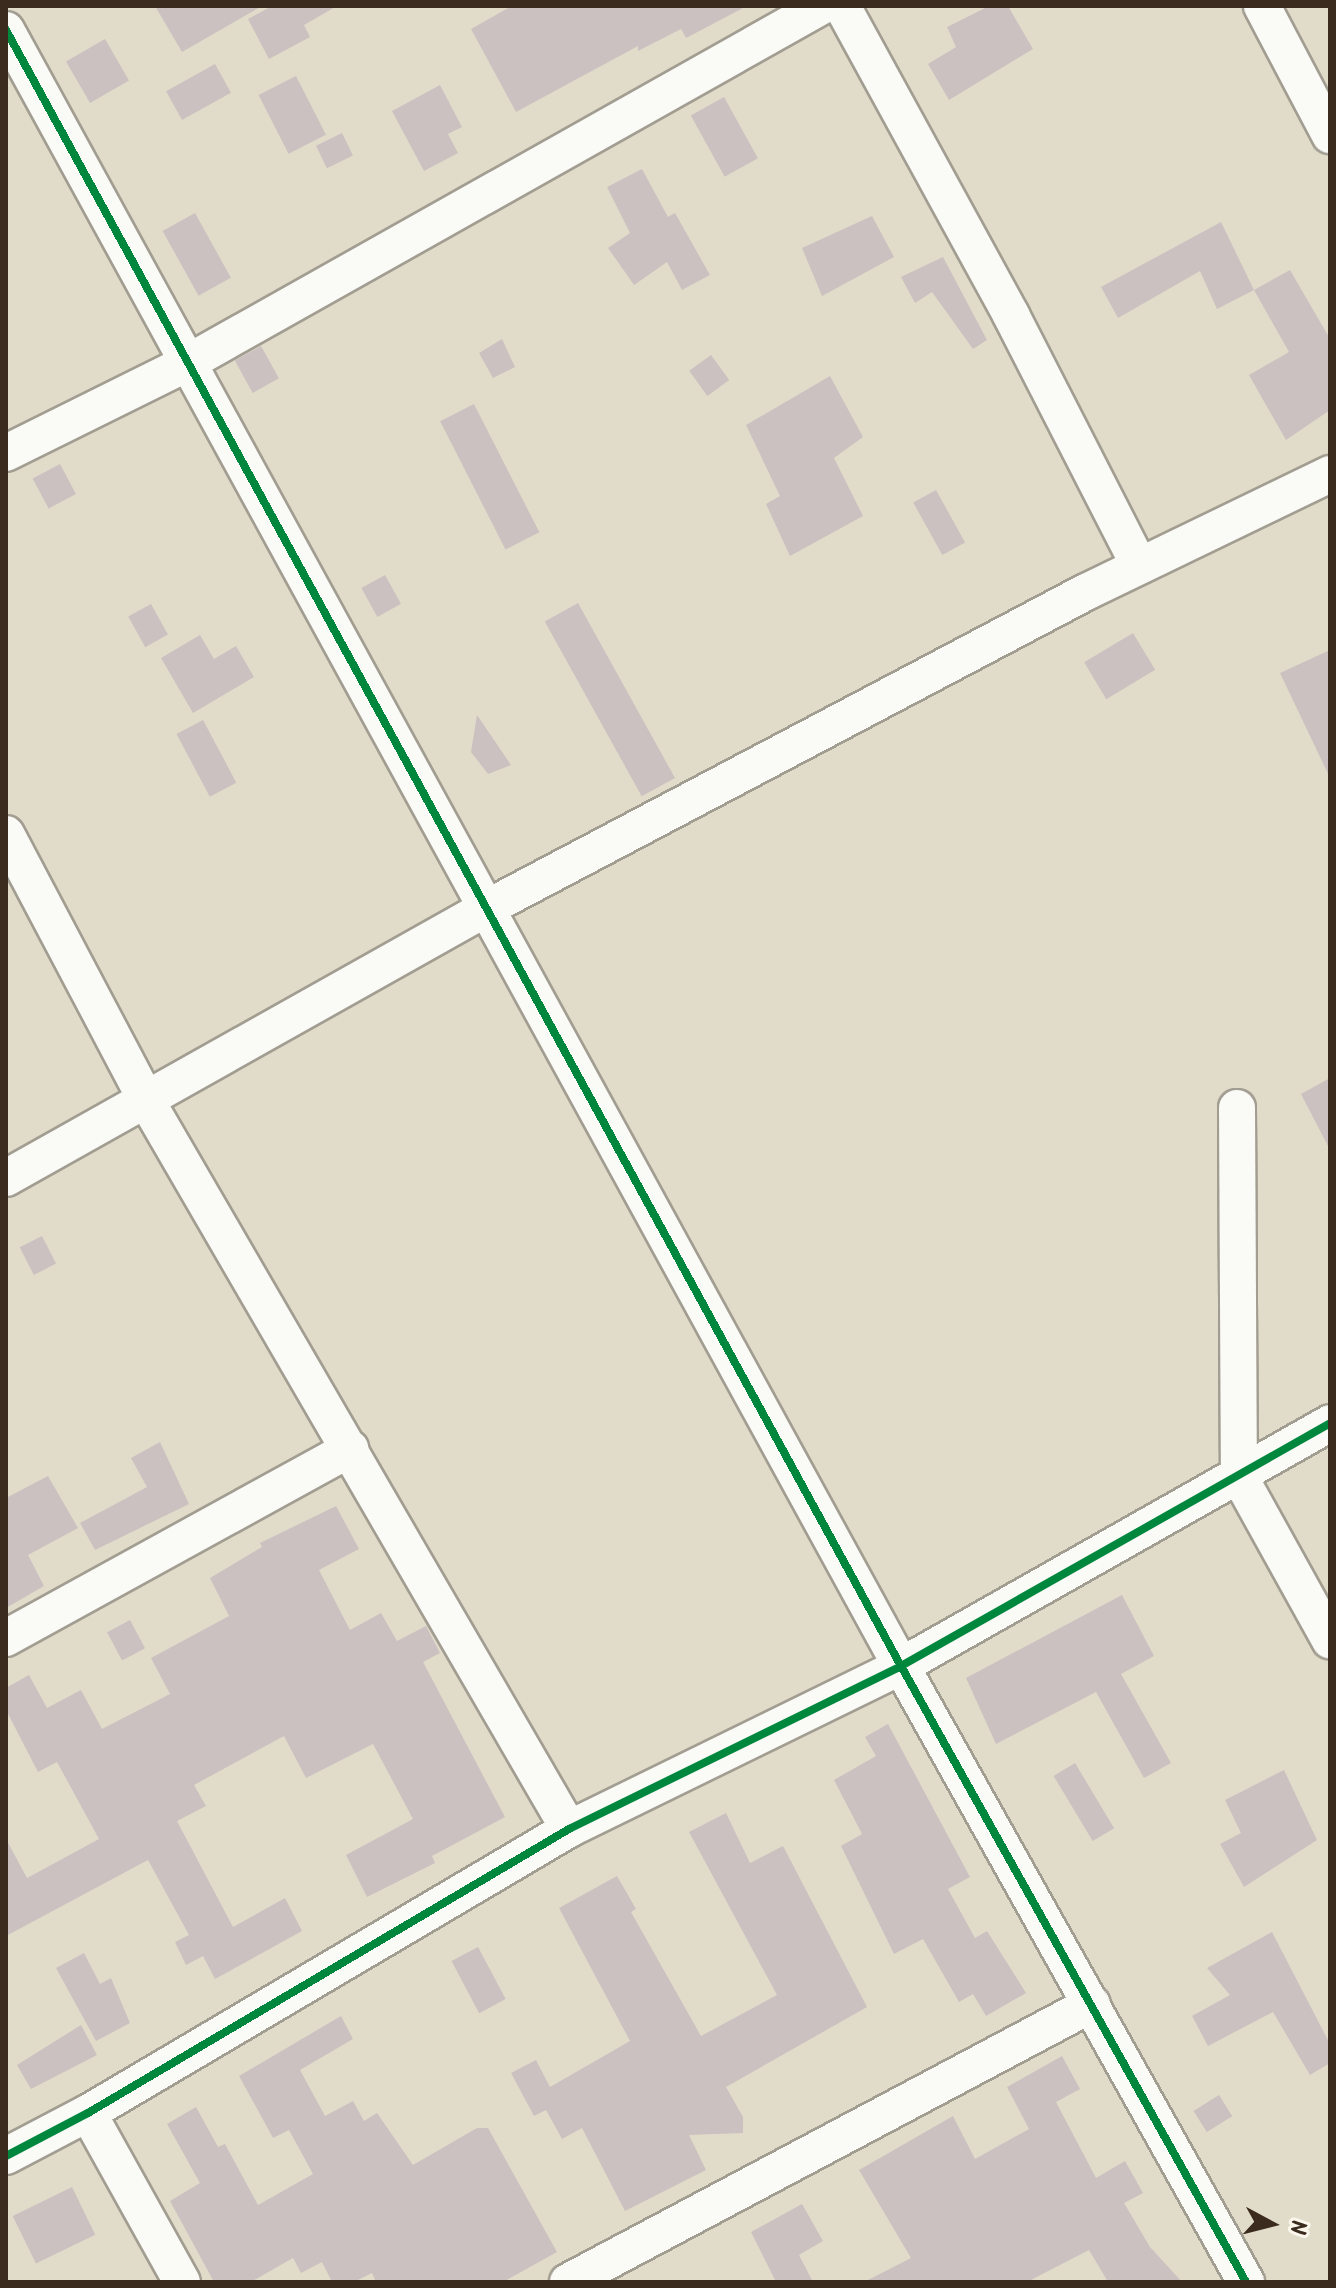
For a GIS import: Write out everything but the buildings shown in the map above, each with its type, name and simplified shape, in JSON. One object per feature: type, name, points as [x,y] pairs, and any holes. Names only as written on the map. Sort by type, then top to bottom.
[{"type":"street","points":[[6,453],[189,362],[822,6]]},
{"type":"street","points":[[842,6],[1011,315],[1139,565]]},
{"type":"street","points":[[1262,6],[1330,135]]},
{"type":"street","points":[[6,30],[901,1666],[1246,2282]]},
{"type":"street","points":[[6,1178],[485,909],[1139,565],[1330,474]]},
{"type":"street","points":[[6,834],[146,1100],[569,1829]]},
{"type":"street","points":[[1237,1108],[1239,1476],[1330,1640]]},
{"type":"street","points":[[6,2156],[88,2113],[569,1829],[901,1666],[1330,1423]]},
{"type":"street","points":[[6,1638],[350,1449]]},
{"type":"street","points":[[568,2282],[1092,2004]]},
{"type":"street","points":[[88,2113],[182,2282]]},
{"type":"cycle path","points":[[6,30],[901,1666],[1246,2282]]},
{"type":"cycle path","points":[[6,2156],[88,2113],[569,1829],[901,1666],[1330,1423]]}]
